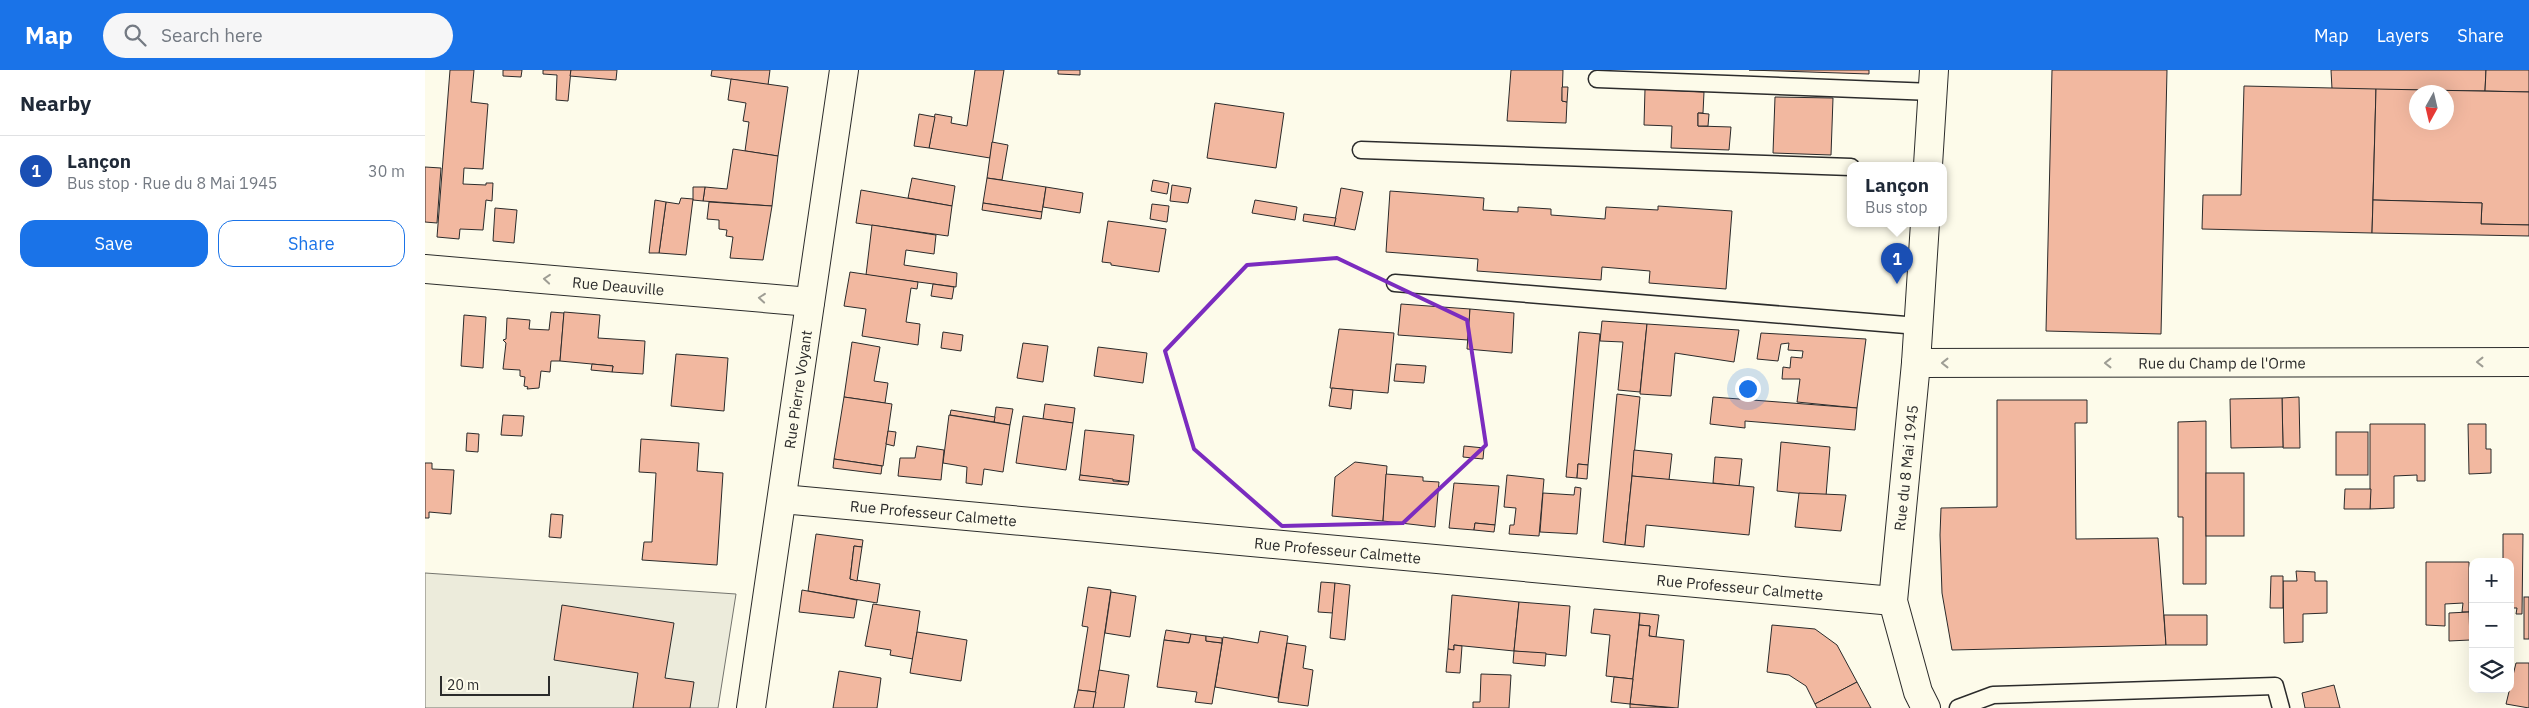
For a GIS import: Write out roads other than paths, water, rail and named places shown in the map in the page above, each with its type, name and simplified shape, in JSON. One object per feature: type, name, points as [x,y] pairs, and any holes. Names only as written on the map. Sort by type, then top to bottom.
[{"type":"street","name":"Rue Pierre Voyant","points":[[751,708],[843,70]]},
{"type":"street","points":[[1928,162],[1933,81]]},
{"type":"street","name":"Rue du 8 Mai 1945","points":[[1925,227],[1916,363],[1893,601],[1918,692],[1926,708]]},
{"type":"street","name":"Rue Deauville","points":[[425,269],[810,302]]},
{"type":"street","name":"Rue du Champ de l'Orme","points":[[1916,363],[2529,362]]},
{"type":"street","name":"Rue Professeur Calmette","points":[[782,499],[1893,601]]},
{"type":"lane","points":[[1597,79],[1933,81]]},
{"type":"lane","points":[[1361,150],[1847,167]]},
{"type":"lane","points":[[1395,283],[1918,326]]},
{"type":"lane","points":[[1958,708],[1996,701],[2275,686],[2281,708]]},
{"type":"place","name":"Lançon","points":[[1897,284]]}]
